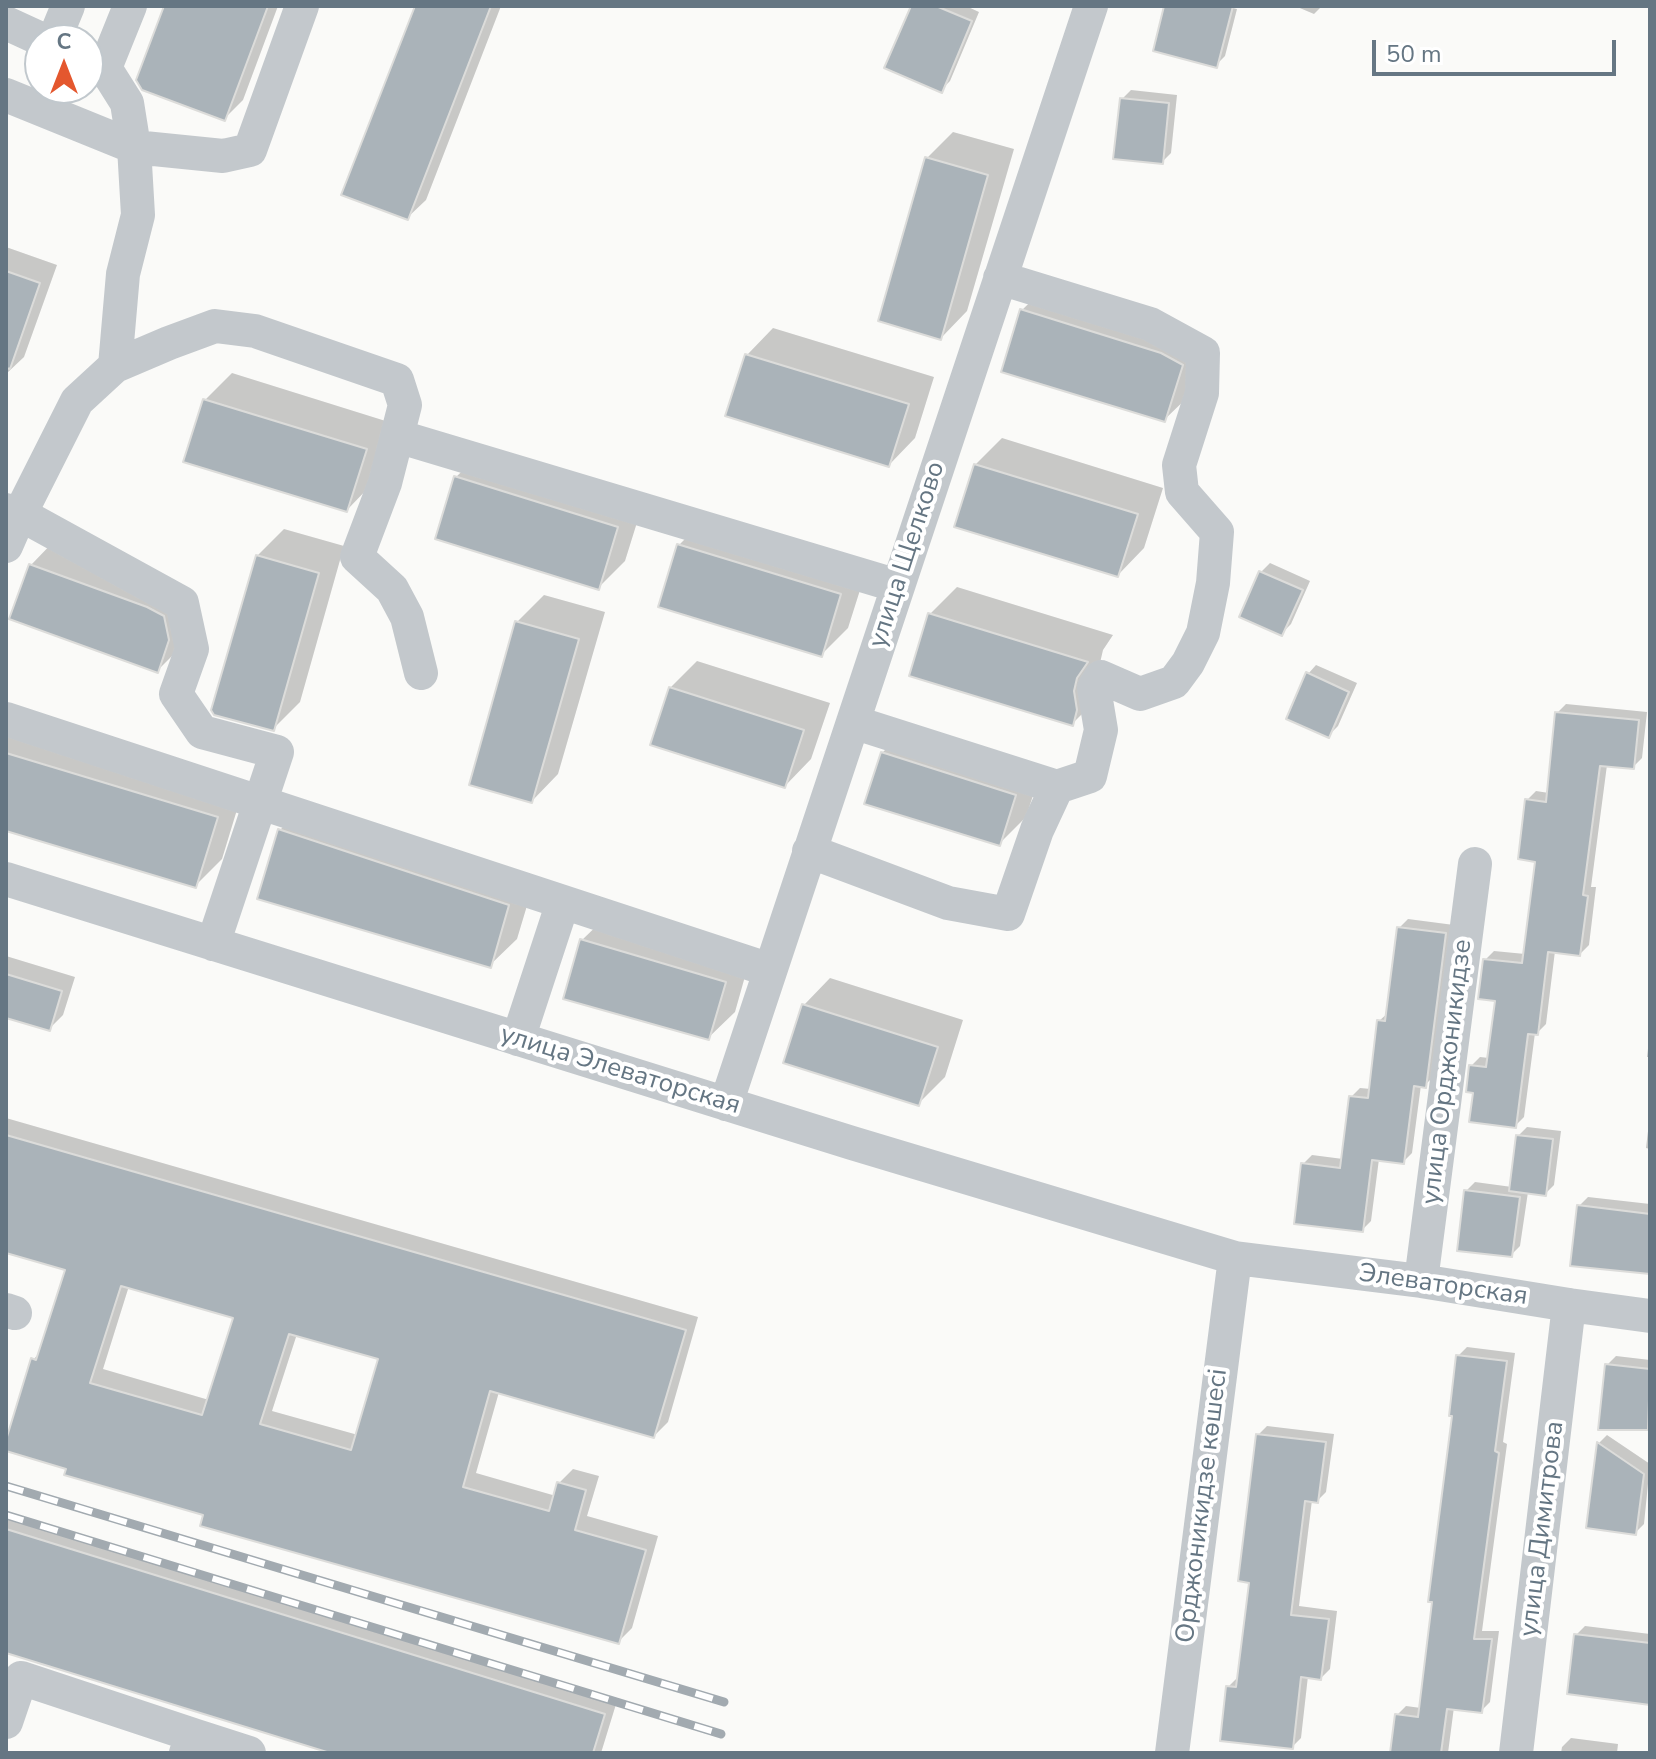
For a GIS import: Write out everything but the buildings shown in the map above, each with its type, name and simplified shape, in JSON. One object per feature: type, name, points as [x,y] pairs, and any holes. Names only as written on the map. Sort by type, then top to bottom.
[{"type":"street","points":[[104,52],[130,6]]},
{"type":"street","points":[[6,95],[134,147],[223,156],[250,150],[302,6]]},
{"type":"street","name":"улица Щелково","points":[[726,1104],[1091,6]]},
{"type":"street","points":[[104,73],[127,103],[134,147],[138,215],[123,274],[115,366]]},
{"type":"street","points":[[853,722],[1057,787],[1090,776],[1101,730],[1094,688],[1101,677],[1140,694],[1174,682],[1203,633],[1213,583],[1217,532],[1182,492],[1179,465],[1202,393],[1203,353],[1150,324],[1000,278]]},
{"type":"street","points":[[6,546],[13,512],[77,401],[115,366],[215,326],[255,331],[397,380],[405,405],[385,483],[357,557],[392,589],[407,617],[421,673]]},
{"type":"street","points":[[397,436],[898,586]]},
{"type":"street","points":[[13,512],[182,603],[192,649],[176,694],[202,732],[277,752],[213,944]]},
{"type":"street","points":[[6,719],[770,970]]},
{"type":"street","points":[[809,851],[948,903],[1008,914],[1037,830],[1057,787]]},
{"type":"street","name":"улица Орджоникидзе","points":[[1421,1281],[1475,864]]},
{"type":"street","name":"улица Элеваторская","points":[[6,879],[852,1143],[1235,1258]]},
{"type":"street","points":[[518,1039],[563,902]]},
{"type":"street","name":"Элеваторская","points":[[1235,1258],[1421,1281],[1650,1316]]},
{"type":"street","name":"Орджоникидзе көшесі","points":[[1172,1753],[1235,1258]]},
{"type":"street","name":"улица Димитрова","points":[[1516,1753],[1569,1305]]},
{"type":"street","points":[[6,1722],[21,1678],[190,1744],[249,1753]]},
{"type":"railway","points":[[6,1486],[724,1702]]},
{"type":"railway","points":[[6,1515],[721,1734]]}]
